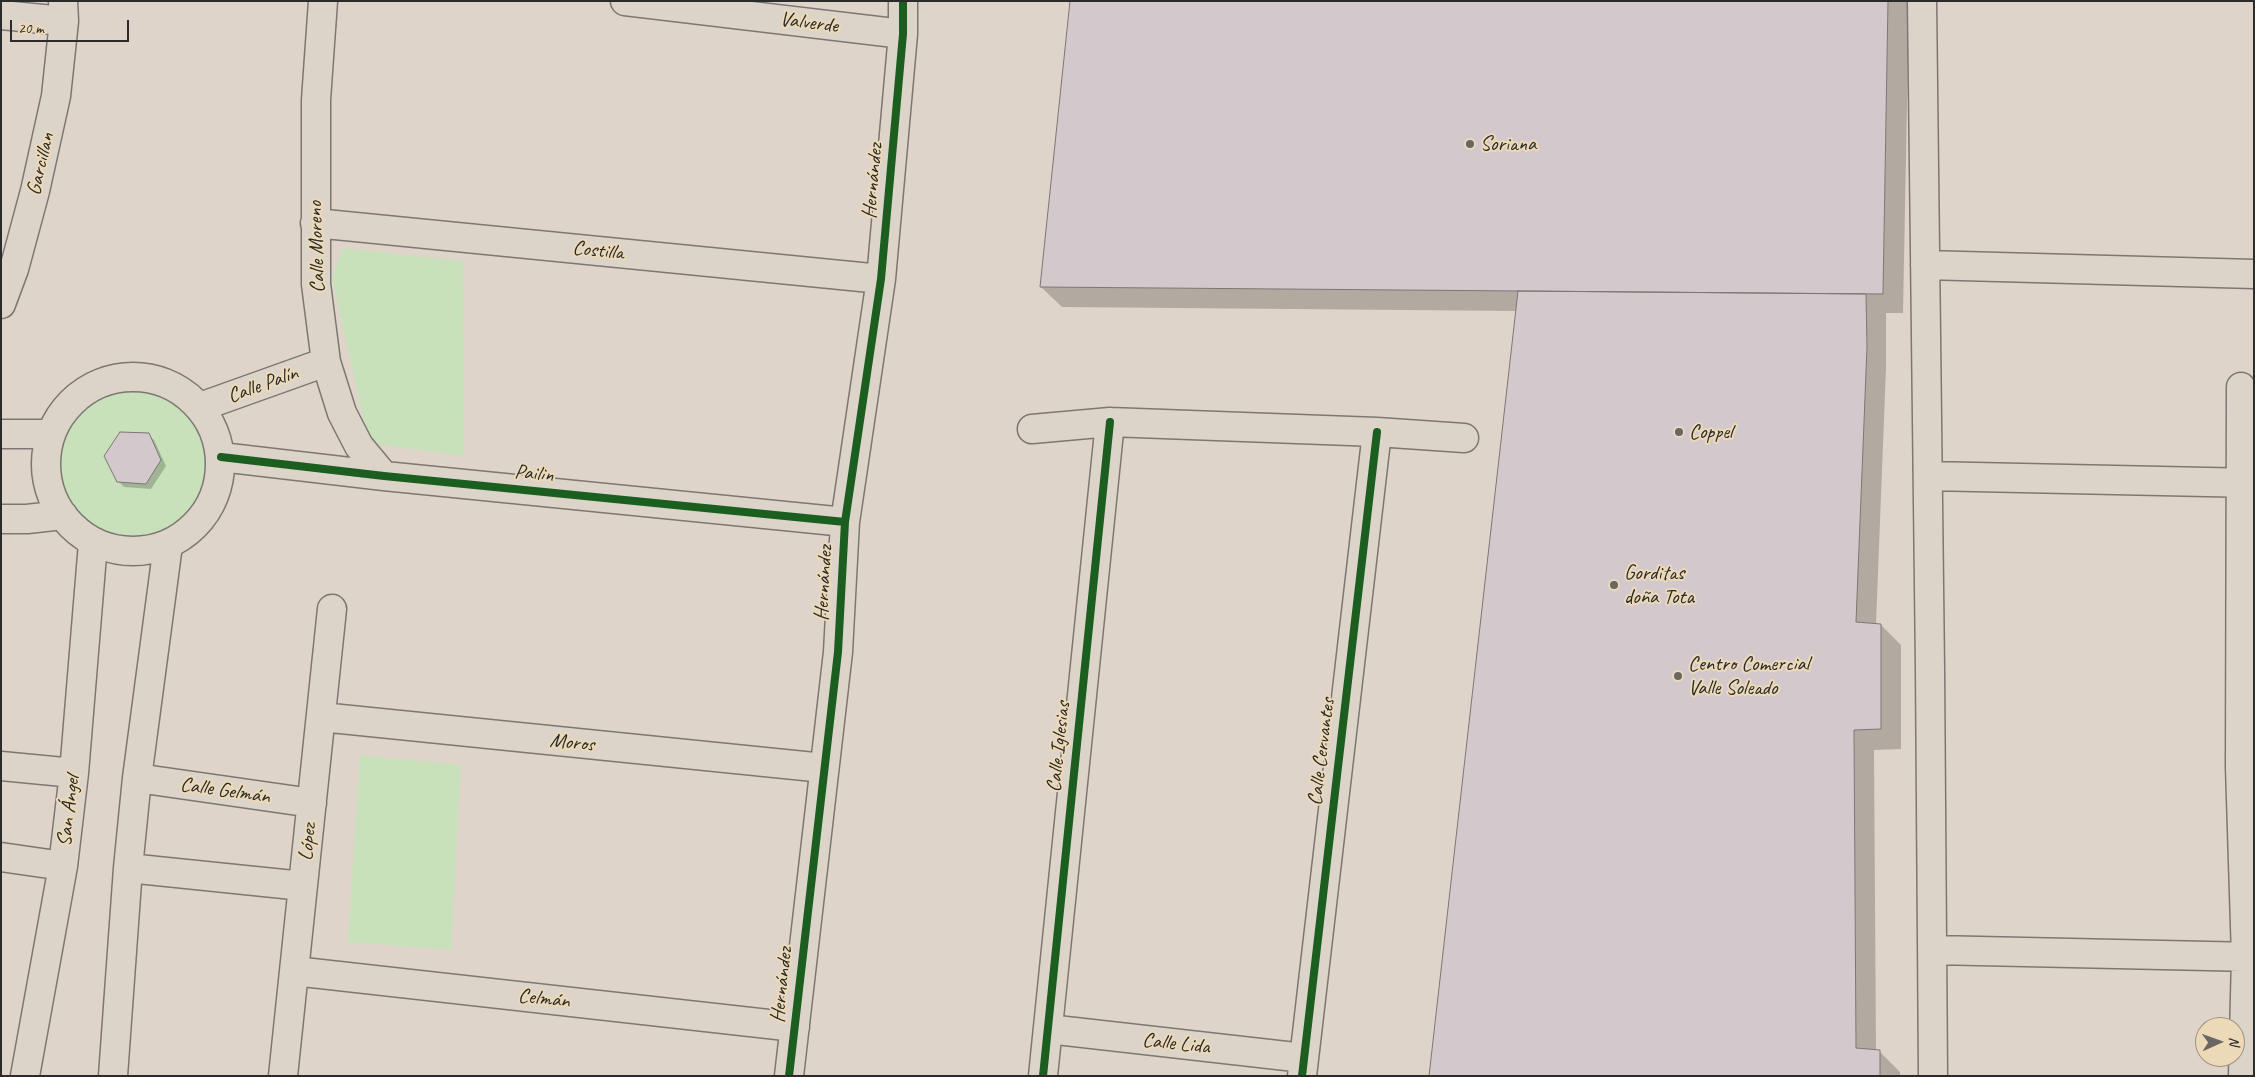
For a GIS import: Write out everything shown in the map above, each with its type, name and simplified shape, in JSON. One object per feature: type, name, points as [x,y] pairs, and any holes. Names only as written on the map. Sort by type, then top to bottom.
[{"type":"street","name":"Calle Moreno","points":[[323,1],[316,100],[315,223],[316,284],[326,362],[342,413],[359,446],[384,476]]},
{"type":"street","name":"Valverde","points":[[625,1],[903,34]]},
{"type":"street","name":"Hernández","points":[[789,1076],[838,652],[845,522],[882,279],[903,34],[903,1]]},
{"type":"street","points":[[1922,1],[1933,1076]]},
{"type":"street","points":[[1,15],[64,11]]},
{"type":"street","name":"Garcillan","points":[[1,304],[7,268],[35,191],[56,96],[64,11]]},
{"type":"street","name":"Costilla","points":[[315,223],[882,279]]},
{"type":"street","points":[[1925,265],[2254,274]]},
{"type":"street","name":"Calle Palín","points":[[200,407],[326,362]]},
{"type":"street","points":[[131,376],[157,379],[181,390],[200,407],[214,430],[220,457],[218,484],[208,509],[190,530],[168,545],[144,551],[120,550],[93,543],[63,515],[50,490],[46,462],[52,434],[64,411],[82,392],[106,380],[131,376]]},
{"type":"street","points":[[2241,386],[2247,483],[2240,767],[2250,958],[2243,1076]]},
{"type":"street","points":[[1032,429],[1110,422],[1377,432],[1464,438]]},
{"type":"street","name":"Calle Iglesias","points":[[1043,1076],[1110,422]]},
{"type":"street","name":"Calle Cervantes","points":[[1303,1067],[1377,432]]},
{"type":"street","points":[[1,434],[52,434]]},
{"type":"street","name":"Pailin","points":[[220,457],[384,476],[845,522]]},
{"type":"street","points":[[1928,476],[2247,483]]},
{"type":"street","points":[[1,520],[63,515]]},
{"type":"street","name":"San Ángel","points":[[25,1076],[63,866],[74,773],[93,543]]},
{"type":"street","points":[[113,1076],[128,868],[137,778],[168,545]]},
{"type":"street","name":"López","points":[[283,1076],[332,609]]},
{"type":"street","name":"Moros","points":[[321,717],[824,768]]},
{"type":"street","points":[[1,766],[74,773]]},
{"type":"street","name":"Calle Gelmán","points":[[137,778],[312,803]]},
{"type":"street","points":[[1,857],[63,866]]},
{"type":"street","points":[[128,868],[303,886]]},
{"type":"street","points":[[1933,950],[2250,958]]},
{"type":"street","name":"Celmán","points":[[294,971],[794,1027]]},
{"type":"street","name":"Calle Lida","points":[[1048,1029],[1303,1067]]},
{"type":"green space","points":[[343,248],[463,261],[464,456],[369,443],[332,278]]},
{"type":"green space","points":[[134,386],[149,387],[164,392],[189,408],[205,433],[210,448],[210,478],[205,493],[189,518],[164,534],[149,539],[134,540],[119,539],[104,534],[79,518],[63,493],[58,478],[57,463],[58,448],[63,433],[79,408],[104,392],[119,387]]},
{"type":"green space","points":[[360,755],[461,765],[451,950],[348,942]]},
{"type":"building","name":"Soriana","points":[[1070,1],[1888,1],[1883,294],[1040,287]]},
{"type":"building","name":"Centro Comercial Valle Soleado","points":[[1518,291],[1866,294],[1867,347],[1856,622],[1881,624],[1881,729],[1854,730],[1856,1048],[1880,1050],[1880,1076],[1429,1076]]},
{"type":"building","points":[[120,432],[149,433],[161,460],[146,484],[117,482],[104,456]]},
{"type":"cycle path","points":[[789,1076],[838,652],[845,522],[881,279],[903,34],[903,1]]},
{"type":"cycle path","points":[[1043,1076],[1110,422]]},
{"type":"cycle path","points":[[1302,1076],[1377,432]]},
{"type":"cycle path","points":[[221,457],[384,476],[845,522]]},
{"type":"place","name":"Soriana","points":[[1470,144]]},
{"type":"place","name":"Coppel","points":[[1679,432]]},
{"type":"place","name":"Gorditas doña Tota","points":[[1614,585]]},
{"type":"place","name":"Centro Comercial Valle Soleado","points":[[1678,676]]}]
